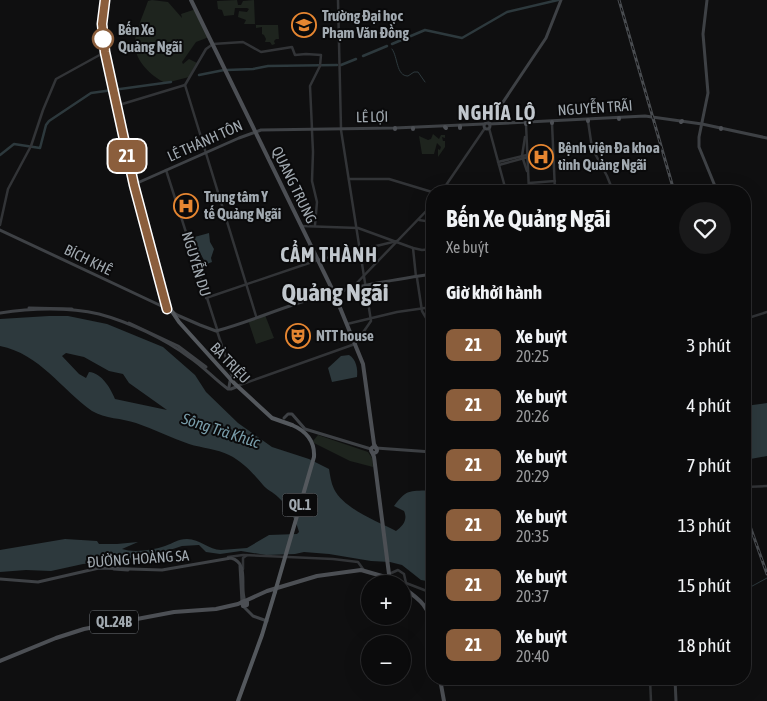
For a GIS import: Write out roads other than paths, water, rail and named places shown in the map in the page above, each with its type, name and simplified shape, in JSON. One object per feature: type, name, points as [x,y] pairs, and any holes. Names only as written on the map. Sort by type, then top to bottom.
[{"type":"highway","name":"QL.1","points":[[106,0],[102,24],[106,51],[135,185],[168,310]]},
{"type":"highway","name":"QL.1","points":[[114,90],[119,105],[124,138]]},
{"type":"highway","name":"BÀ TRIỆU","points":[[168,310],[232,386]]},
{"type":"highway","name":"BÀ TRIỆU","points":[[168,310],[232,386],[269,416],[284,422]]},
{"type":"highway","points":[[178,322],[181,317]]},
{"type":"highway","name":"QL.1","points":[[239,701],[270,610],[314,457],[309,437],[302,430],[284,422]]},
{"type":"highway","name":"QL.1","points":[[239,701],[264,631],[266,620]]},
{"type":"main road","name":"QUANG TRUNG","points":[[191,0],[258,131],[301,226],[334,292],[364,368],[390,575]]},
{"type":"main road","points":[[487,126],[546,38],[561,0]]},
{"type":"main road","points":[[707,0],[703,34],[708,93],[699,137],[699,149],[715,185]]},
{"type":"main road","name":"NGUYỄN TRÃI","points":[[487,126],[645,117],[702,124],[767,139]]},
{"type":"main road","name":"LÊ LỢI","points":[[258,131],[487,126]]},
{"type":"main road","name":"LÊ THÁNH TÔN","points":[[135,185],[258,131]]},
{"type":"main road","name":"BÍCH KHÊ","points":[[0,230],[176,314]]},
{"type":"main road","points":[[176,314],[200,325],[217,330],[273,310],[334,292],[426,276]]},
{"type":"main road","points":[[0,312],[12,310],[63,310],[89,312],[111,318],[177,348],[232,386]]},
{"type":"main road","points":[[176,314],[200,325]]},
{"type":"main road","name":"BÀ TRIỆU","points":[[284,422],[288,414],[292,414],[305,429],[374,449]]},
{"type":"main road","points":[[374,449],[426,452]]},
{"type":"main road","points":[[225,558],[238,560],[243,569]]},
{"type":"main road","name":"ĐƯỜNG HOÀNG SA","points":[[200,564],[225,558]]},
{"type":"main road","name":"ĐƯỜNG HOÀNG SA","points":[[0,580],[38,582],[98,568],[162,570],[234,560],[240,566],[244,604]]},
{"type":"main road","name":"ĐƯỜNG HOÀNG SA","points":[[242,580],[243,569]]},
{"type":"main road","name":"QL.24B","points":[[0,661],[84,629],[167,613],[205,611],[244,604],[267,591],[306,579],[362,570],[382,575]]},
{"type":"main road","points":[[411,595],[424,605],[426,609]]},
{"type":"main road","points":[[244,604],[250,614],[266,620]]},
{"type":"main road","points":[[441,685],[444,701]]},
{"type":"main road","points":[[676,685],[677,701]]},
{"type":"street","points":[[232,386],[355,344],[371,321],[367,285],[341,130],[338,0]]},
{"type":"street","points":[[119,105],[184,85],[206,49],[213,44],[242,42],[261,52],[292,47],[295,54],[321,56],[320,65],[310,86],[313,152],[312,181],[317,202],[315,226]]},
{"type":"street","points":[[0,225],[8,189],[30,146],[42,110],[56,78],[106,51]]},
{"type":"street","points":[[184,85],[256,316]]},
{"type":"street","points":[[588,120],[592,148],[611,185]]},
{"type":"street","points":[[552,122],[555,185]]},
{"type":"street","points":[[526,123],[522,157],[528,174]]},
{"type":"street","points":[[487,126],[504,185]]},
{"type":"street","points":[[446,185],[487,126]]},
{"type":"street","points":[[525,141],[528,156],[529,182],[555,181]]},
{"type":"street","points":[[498,164],[528,156]]},
{"type":"street","name":"NGUYỄN DU","points":[[166,170],[217,330],[232,386]]},
{"type":"street","points":[[349,179],[391,179],[426,190]]},
{"type":"street","points":[[352,288],[426,212]]},
{"type":"street","points":[[419,220],[426,221]]},
{"type":"street","points":[[301,226],[357,228],[413,248],[426,250]]},
{"type":"street","points":[[206,298],[318,260],[397,241]]},
{"type":"street","points":[[413,248],[422,309],[426,314]]},
{"type":"street","points":[[347,324],[372,317],[426,309]]},
{"type":"street","points":[[751,317],[767,312]]},
{"type":"street","points":[[751,487],[767,486]]},
{"type":"street","points":[[243,569],[243,558],[247,555]]},
{"type":"street","points":[[225,558],[247,555],[333,559],[357,562],[362,570]]},
{"type":"street","points":[[392,575],[398,570],[404,575]]},
{"type":"street","points":[[411,585],[426,591]]},
{"type":"street","points":[[650,685],[651,701]]},
{"type":"water","points":[[209,233],[210,242],[214,249],[211,258],[212,262],[204,265],[204,260],[200,253],[195,252],[191,238]]},
{"type":"water","name":"Sông Trà Khúc","points":[[68,316],[107,324],[163,347],[195,375],[206,392],[238,423],[272,447],[309,459],[329,469],[331,482],[339,496],[345,503],[362,514],[396,531],[403,525],[405,517],[404,511],[394,506],[407,493],[426,490],[426,581],[421,580],[402,565],[390,562],[304,552],[266,555],[241,551],[220,554],[206,552],[199,545],[182,546],[139,560],[119,559],[111,562],[83,564],[51,571],[0,572],[0,550],[65,539],[97,541],[99,544],[138,542],[122,549],[138,551],[155,549],[178,540],[192,539],[221,550],[247,548],[269,535],[297,534],[299,532],[285,504],[239,461],[220,451],[189,444],[131,421],[102,416],[81,402],[39,364],[14,350],[0,346],[0,319]],"holes":[[[66,353],[84,357],[109,371],[123,374],[129,383],[167,410],[115,399],[102,378],[89,372],[86,378],[79,374],[62,356]]]},
{"type":"water","points":[[349,355],[356,364],[357,377],[332,382],[328,368],[341,356]]},
{"type":"water","points":[[767,403],[767,456],[751,459],[751,405]]},
{"type":"waterway","points":[[392,44],[425,30],[462,38],[507,12],[558,0]]},
{"type":"waterway","points":[[363,56],[387,46]]},
{"type":"waterway","points":[[392,49],[401,73],[408,76],[418,72],[425,82]]},
{"type":"waterway","points":[[341,65],[356,59]]},
{"type":"waterway","points":[[227,70],[253,69],[268,66],[337,65]]},
{"type":"waterway","points":[[199,75],[224,70]]},
{"type":"waterway","points":[[0,155],[14,144],[40,148],[46,125],[49,121],[91,93],[171,82]]},
{"type":"waterway","points":[[751,587],[767,578]]},
{"type":"railway","points":[[619,0],[672,185]]},
{"type":"railway","points":[[751,529],[767,574]]},
{"type":"place","name":"Trường Đại học Phạm Văn Đồng","points":[[304,25]]},
{"type":"place","name":"Bến Xe Quảng Ngãi","points":[[103,39]]},
{"type":"place","name":"Bệnh viện Đa khoa tỉnh Quảng Ngãi","points":[[541,157]]},
{"type":"place","name":"Trung tâm Y tế Quảng Ngãi","points":[[186,206]]},
{"type":"place","name":"NTT house","points":[[298,336]]},
{"type":"district","name":"NGHĨA LỘ","points":[[497,113]]},
{"type":"district","name":"CẨM THÀNH","points":[[329,255]]},
{"type":"district","name":"Quảng Ngãi","points":[[335,292]]}]
